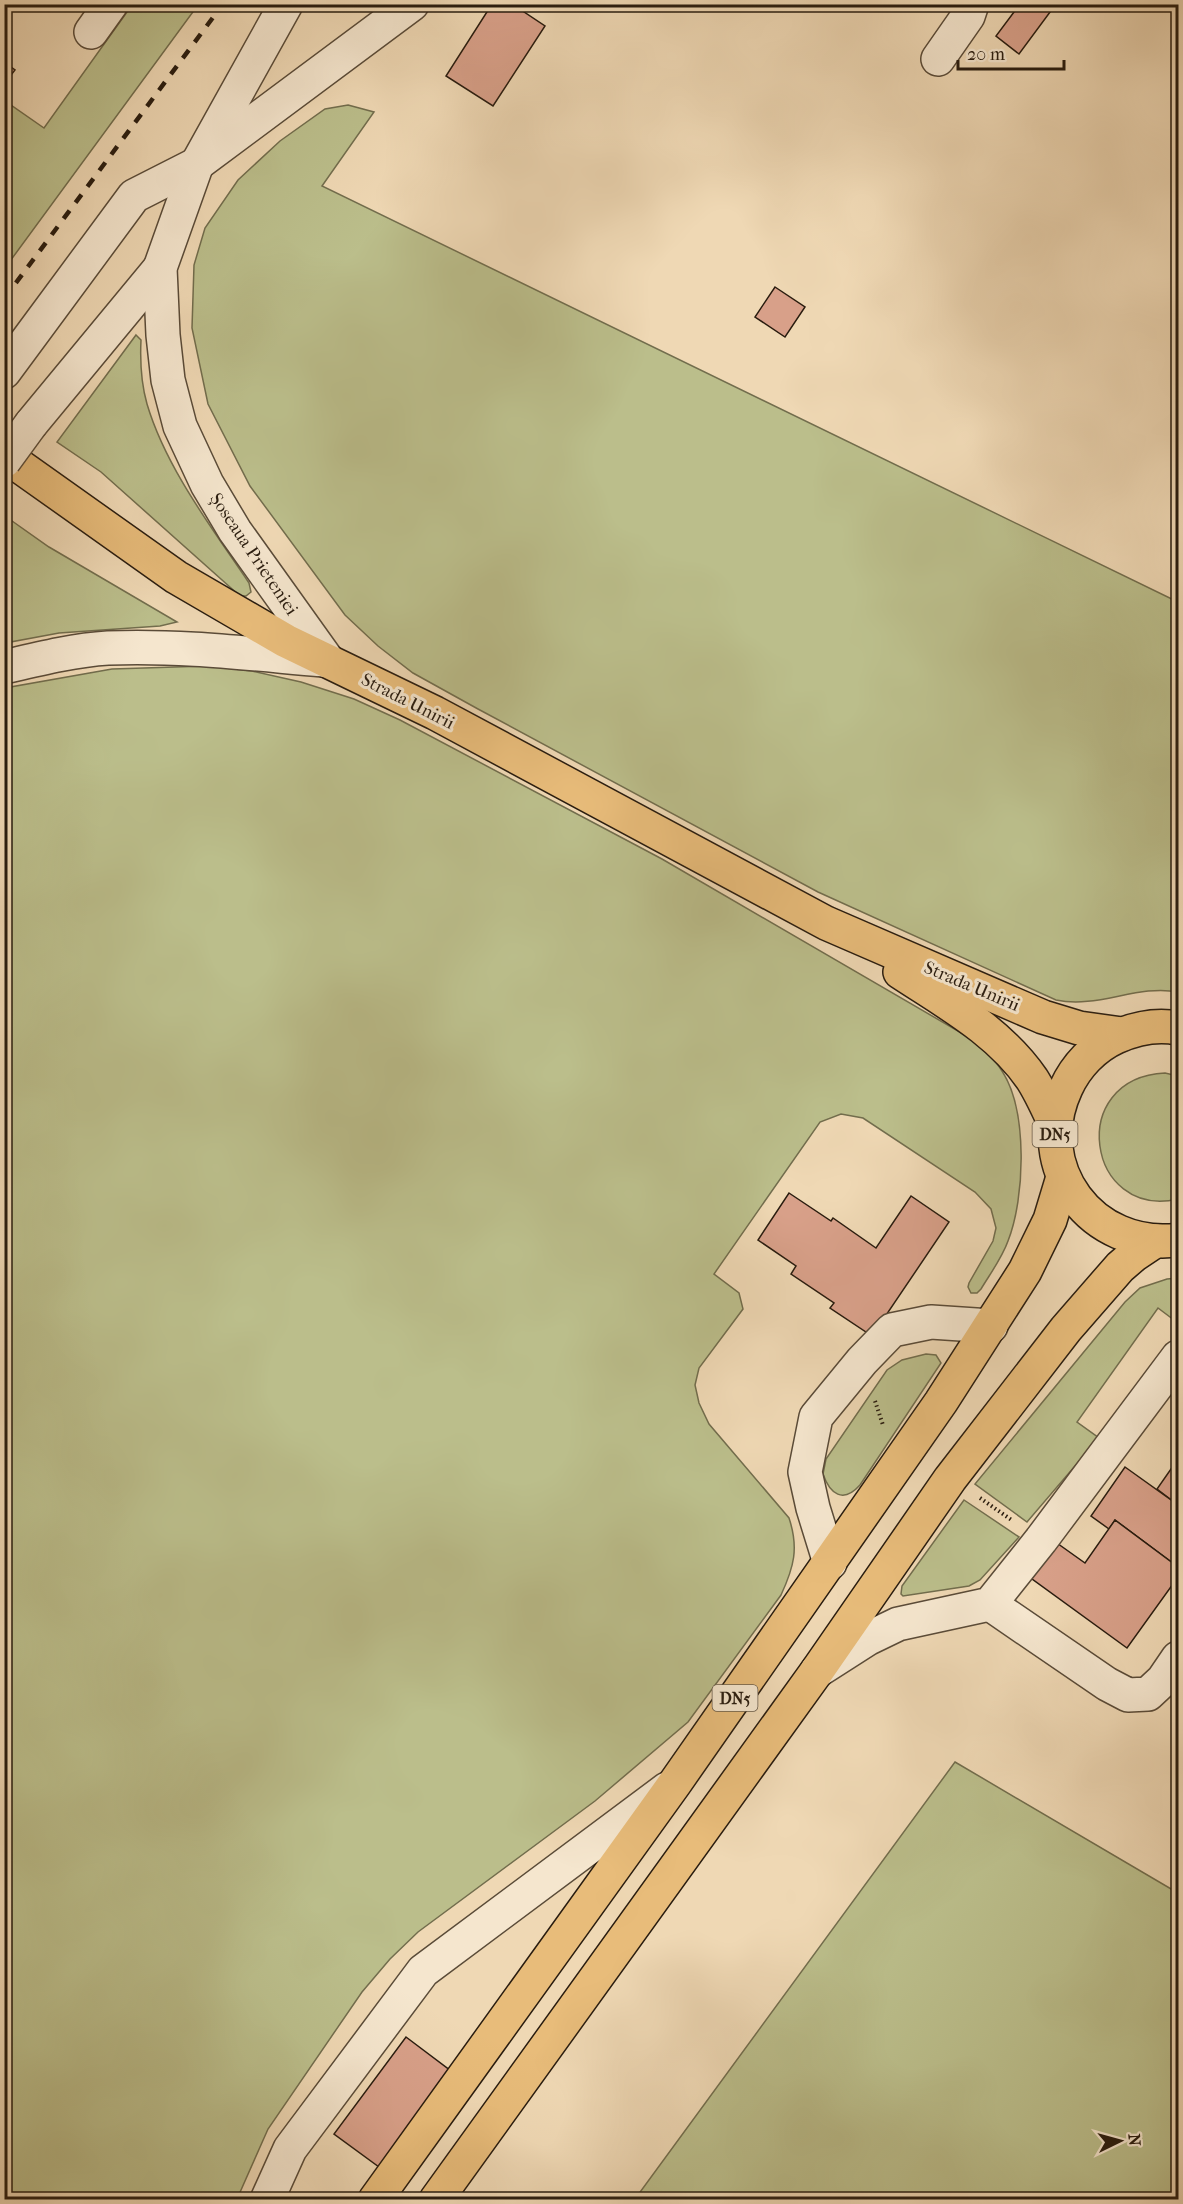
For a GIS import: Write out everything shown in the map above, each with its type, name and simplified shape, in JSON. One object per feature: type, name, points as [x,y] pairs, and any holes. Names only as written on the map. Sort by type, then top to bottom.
[{"type":"main road","name":"Strada Unirii","points":[[4,455],[176,577],[286,641],[435,713],[826,923],[1043,1017],[1079,1028],[1122,1034]]},
{"type":"main road","name":"Strada Unirii","points":[[826,923],[986,1028],[1032,1079],[1055,1124]]},
{"type":"main road","name":"DN5","points":[[1167,1241],[1124,1234],[1096,1219],[1074,1196],[1063,1177],[1055,1146],[1055,1124],[1063,1093],[1080,1064],[1103,1044],[1122,1034],[1153,1027],[1179,1028]]},
{"type":"main road","name":"DN5","points":[[375,2199],[675,1783],[830,1563],[991,1326],[1025,1271],[1050,1220],[1063,1177]]},
{"type":"main road","name":"DN5","points":[[436,2199],[817,1671],[950,1479],[1066,1329],[1120,1267],[1134,1255],[1167,1241]]},
{"type":"street","points":[[91,32],[111,4]]},
{"type":"street","name":"Șoseaua Prieteniei","points":[[285,4],[196,164],[160,268],[163,335],[168,380],[180,426],[207,484],[235,531],[328,661]]},
{"type":"street","points":[[4,372],[134,196],[196,164],[412,4]]},
{"type":"street","points":[[938,58],[968,16],[972,4]]},
{"type":"street","points":[[4,461],[31,424],[160,268]]},
{"type":"street","points":[[4,667],[51,657],[116,648],[244,653],[328,661]]},
{"type":"street","points":[[830,1563],[813,1508],[805,1472],[816,1417],[862,1361],[892,1330],[931,1322],[991,1326]]},
{"type":"street","points":[[817,1671],[867,1639],[898,1624],[990,1604],[1179,1357]]},
{"type":"street","points":[[990,1604],[1107,1684],[1128,1695],[1148,1695],[1163,1680],[1179,1658]]},
{"type":"street","points":[[267,2199],[290,2149],[423,1971],[675,1783]]},
{"type":"path","points":[[977,1496],[1041,1540]]},
{"type":"green space","points":[[132,5],[198,5],[5,268],[5,101],[44,128]]},
{"type":"green space","points":[[348,105],[374,112],[322,186],[1178,602],[1178,992],[1148,991],[1072,1002],[1056,1000],[818,892],[478,709],[413,673],[378,646],[345,615],[250,486],[208,404],[192,328],[194,265],[205,228],[238,180],[280,141],[325,109]]},
{"type":"green space","points":[[136,335],[141,340],[143,388],[155,428],[191,497],[249,583],[251,592],[246,596],[240,596],[101,472],[57,442]]},
{"type":"green space","points":[[5,516],[49,547],[177,622],[160,626],[59,633],[5,643]]},
{"type":"green space","points":[[207,666],[252,671],[301,682],[354,699],[400,720],[662,859],[970,1038],[1002,1071],[1016,1108],[1021,1155],[1018,1202],[1014,1223],[1003,1254],[981,1289],[977,1293],[971,1293],[969,1283],[993,1241],[996,1228],[991,1209],[975,1192],[863,1118],[841,1114],[820,1122],[714,1274],[739,1293],[743,1309],[699,1368],[695,1385],[699,1403],[709,1424],[789,1518],[794,1539],[794,1557],[781,1595],[688,1722],[595,1801],[418,1932],[390,1959],[362,1992],[268,2129],[237,2199],[5,2200],[5,688],[112,669]]},
{"type":"green space","points":[[1165,1073],[1178,1076],[1178,1199],[1147,1200],[1124,1189],[1108,1170],[1100,1146],[1101,1121],[1112,1098],[1133,1081]]},
{"type":"green space","points":[[1178,1278],[1178,1323],[1158,1308],[1077,1422],[1099,1438],[1027,1522],[975,1484],[1125,1302],[1140,1288],[1167,1279]]},
{"type":"green space","points":[[926,1354],[936,1355],[941,1363],[860,1485],[848,1494],[838,1494],[833,1491],[823,1474],[826,1459],[887,1370],[902,1360]]},
{"type":"green space","points":[[964,1500],[1019,1537],[980,1580],[969,1586],[903,1596],[902,1586]]},
{"type":"green space","points":[[955,1762],[1178,1893],[1178,2199],[635,2199]]},
{"type":"building","points":[[492,4],[512,4],[545,26],[493,106],[446,76]]},
{"type":"building","points":[[1012,4],[1056,4],[1019,54],[996,36],[1017,8]]},
{"type":"building","points":[[4,62],[15,70],[4,84]]},
{"type":"building","points":[[775,287],[805,307],[785,337],[755,317]]},
{"type":"building","points":[[789,1193],[831,1221],[833,1218],[876,1248],[911,1196],[949,1222],[872,1336],[830,1308],[834,1303],[791,1274],[796,1266],[758,1240]]},
{"type":"building","points":[[1178,1459],[1178,1505],[1157,1489]]},
{"type":"building","points":[[1125,1467],[1178,1505],[1178,1567],[1115,1520],[1109,1529],[1091,1516]]},
{"type":"building","points":[[1115,1520],[1178,1567],[1178,1577],[1127,1648],[1028,1576],[1054,1541],[1085,1563]]},
{"type":"building","points":[[406,2037],[451,2071],[379,2167],[334,2134]]},
{"type":"railway","points":[[4,299],[223,4]]}]
